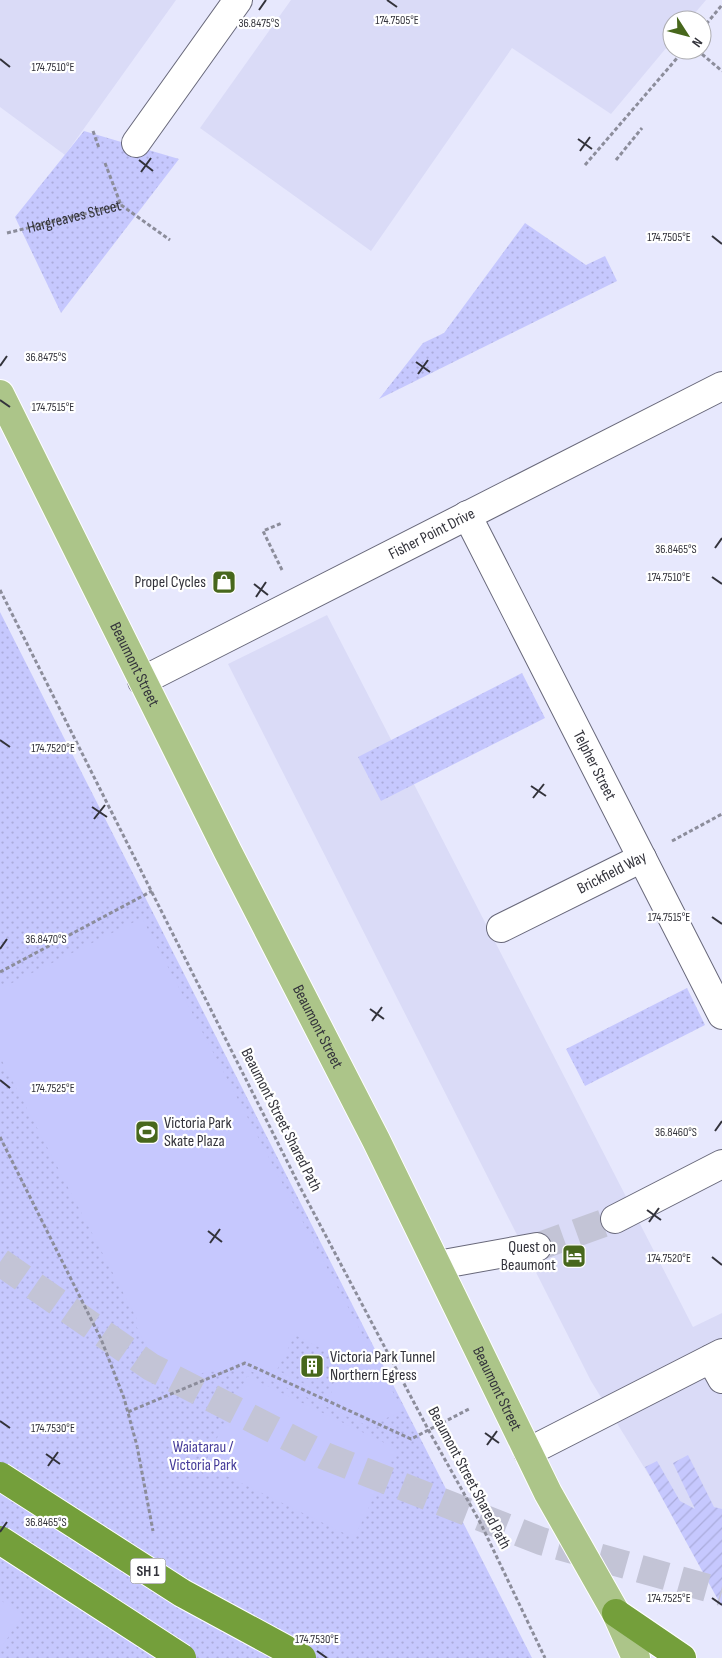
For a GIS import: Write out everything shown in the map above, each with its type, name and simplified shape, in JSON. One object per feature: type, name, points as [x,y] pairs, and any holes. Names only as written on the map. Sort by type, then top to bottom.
[{"type":"highway","name":"SH 1","points":[[0,1476],[182,1593],[302,1658]]},
{"type":"highway","points":[[0,1540],[182,1658]]},
{"type":"highway","points":[[616,1613],[682,1658]]},
{"type":"main road","name":"Beaumont Street","points":[[0,394],[142,681],[438,1265],[548,1493],[616,1613],[636,1658]]},
{"type":"street","points":[[136,144],[238,0]]},
{"type":"street","name":"Fisher Point Drive","points":[[142,681],[722,386]]},
{"type":"street","name":"Telpher Street","points":[[467,515],[722,1016]]},
{"type":"street","name":"Brickfield Way","points":[[501,928],[642,858]]},
{"type":"street","points":[[615,1219],[722,1164]]},
{"type":"street","points":[[438,1265],[537,1247]]},
{"type":"street","points":[[528,1452],[718,1364]]},
{"type":"path","points":[[712,17],[722,5]]},
{"type":"path","points":[[585,165],[675,60]]},
{"type":"path","points":[[709,60],[722,71]]},
{"type":"path","points":[[616,160],[642,128]]},
{"type":"path","points":[[92,131],[100,149]]},
{"type":"path","name":"Hargreaves Street","points":[[7,233],[121,205],[103,158]]},
{"type":"path","points":[[121,205],[170,240]]},
{"type":"path","points":[[282,523],[263,531],[296,602]]},
{"type":"path","name":"Beaumont Street Shared Path","points":[[0,590],[299,1185],[481,1524],[545,1658]]},
{"type":"path","name":"Brickfield Way","points":[[642,858],[722,814]]},
{"type":"path","points":[[0,972],[152,891]]},
{"type":"path","points":[[0,1137],[101,1340],[128,1412],[137,1446],[154,1532]]},
{"type":"path","points":[[128,1412],[245,1363],[411,1439],[499,1393]]},
{"type":"shaded area","points":[[0,0],[176,0],[65,155],[0,107]]},
{"type":"shaded area","points":[[291,0],[706,0],[698,10],[662,10],[662,53],[611,114],[512,48],[371,251],[200,128]]},
{"type":"shaded area","points":[[327,615],[693,1327],[722,1313],[722,1594],[591,1381],[228,664]]},
{"type":"green space","points":[[84,131],[179,159],[61,313],[15,217]]},
{"type":"green space","points":[[525,223],[586,265],[605,256],[617,281],[379,399],[423,343],[444,333]]},
{"type":"green space","name":"Waiatarau / Victoria Park","points":[[0,612],[532,1658],[0,1658]]},
{"type":"green space","points":[[522,673],[545,718],[381,801],[358,757]]},
{"type":"green space","name":"Victoria Park Skate Plaza","points":[[142,918],[403,1411],[368,1426],[242,1367],[196,1374],[169,1389],[135,1324],[139,1323],[0,1057],[0,989]],"holes":[[[295,1335],[347,1362],[329,1397],[277,1370]]]},
{"type":"green space","points":[[687,988],[705,1025],[585,1086],[566,1049]]},
{"type":"green space","points":[[247,1376],[397,1449],[354,1538],[204,1465]]},
{"type":"green space","points":[[688,1455],[714,1507],[722,1509],[722,1607],[645,1467],[657,1461],[680,1501],[695,1509],[673,1463]]},
{"type":"green space","points":[[0,1600],[23,1614],[0,1650]]},
{"type":"tunnel","points":[[537,1247],[615,1219]]},
{"type":"tunnel","points":[[0,1262],[151,1367],[325,1456],[541,1541],[722,1592]]},
{"type":"place","name":"Propel Cycles","points":[[224,582]]},
{"type":"place","name":"Victoria Park Skate Plaza","points":[[147,1132]]},
{"type":"place","name":"Quest on Beaumont","points":[[574,1256]]},
{"type":"place","name":"Victoria Park Tunnel Northern Egress","points":[[312,1366]]}]
